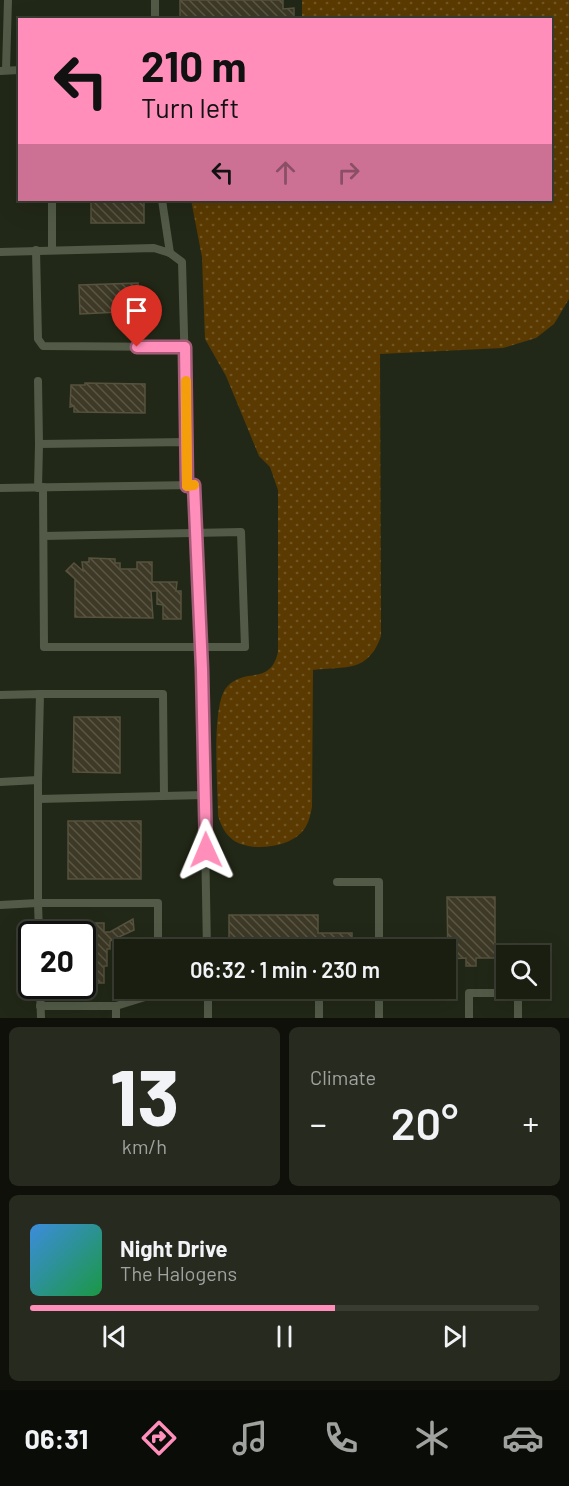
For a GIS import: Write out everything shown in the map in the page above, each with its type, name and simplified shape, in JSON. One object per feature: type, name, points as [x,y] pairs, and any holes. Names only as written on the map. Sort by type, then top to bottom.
[{"type":"lane","points":[[3,70],[8,0]]},
{"type":"lane","points":[[154,0],[155,18]]},
{"type":"lane","points":[[52,201],[52,250]]},
{"type":"lane","points":[[162,201],[170,253]]},
{"type":"lane","points":[[0,252],[154,248],[170,253],[182,262],[188,442],[187,486]]},
{"type":"lane","points":[[36,250],[38,339],[43,346],[185,347]]},
{"type":"lane","points":[[38,381],[40,488],[44,536],[45,647],[201,645],[245,647],[241,532],[44,536]]},
{"type":"lane","points":[[39,444],[188,442]]},
{"type":"lane","points":[[0,488],[194,485],[201,645],[207,939]]},
{"type":"lane","points":[[39,921],[40,694]]},
{"type":"lane","points":[[0,695],[163,694],[164,795]]},
{"type":"lane","points":[[0,782],[38,780]]},
{"type":"lane","points":[[38,799],[205,795]]},
{"type":"lane","points":[[337,882],[379,882],[379,939]]},
{"type":"lane","points":[[0,905],[158,903],[158,939]]},
{"type":"lane","points":[[469,1018],[469,993],[518,993],[518,1018]]},
{"type":"lane","points":[[40,999],[41,1018]]},
{"type":"lane","points":[[40,1006],[116,1006],[139,999]]},
{"type":"lane","points":[[208,999],[208,1018]]},
{"type":"lane","points":[[319,1018],[320,999]]},
{"type":"lane","points":[[379,999],[379,1018]]},
{"type":"lane","points":[[116,1006],[116,1018]]},
{"type":"shaded area","points":[[302,0],[569,0],[569,299],[554,324],[536,338],[503,348],[380,354],[381,636],[376,648],[362,662],[346,667],[313,670],[312,807],[309,818],[301,833],[294,838],[277,845],[258,847],[240,844],[233,840],[222,826],[218,816],[218,712],[226,688],[241,678],[263,673],[269,669],[278,652],[278,490],[270,467],[259,456],[226,376],[205,339],[202,257],[191,201],[552,201],[552,18],[302,18]]},
{"type":"building","points":[[180,0],[283,0],[283,9],[294,8],[294,18],[180,18]]},
{"type":"building","points":[[91,201],[144,201],[144,223],[91,223]]},
{"type":"building","points":[[138,283],[139,311],[80,314],[79,285]]},
{"type":"building","points":[[85,383],[145,384],[145,413],[74,412],[74,406],[70,407],[71,385],[85,385]]},
{"type":"building","points":[[89,558],[115,559],[115,563],[120,563],[120,569],[137,569],[137,562],[152,562],[152,582],[177,582],[176,591],[181,591],[181,619],[163,619],[163,605],[157,604],[157,591],[151,591],[153,618],[75,617],[75,579],[66,571],[74,563],[83,571],[82,562],[89,562]]},
{"type":"building","points":[[74,717],[120,717],[120,773],[73,772]]},
{"type":"building","points":[[68,821],[141,821],[141,879],[68,879]]},
{"type":"building","points":[[447,897],[495,897],[495,958],[476,958],[476,966],[466,966],[466,958],[456,959],[456,939],[448,939]]},
{"type":"building","points":[[229,915],[318,915],[318,933],[352,933],[352,939],[229,939]]},
{"type":"building","points":[[133,919],[134,930],[110,941],[110,949],[107,949],[107,966],[104,966],[104,983],[96,983],[96,923],[104,923],[104,932],[110,932]]},
{"type":"slow traffic","points":[[186,381],[187,486],[194,485]]},
{"type":"route","points":[[137,347],[185,347],[187,486],[194,485],[206,850]]}]
